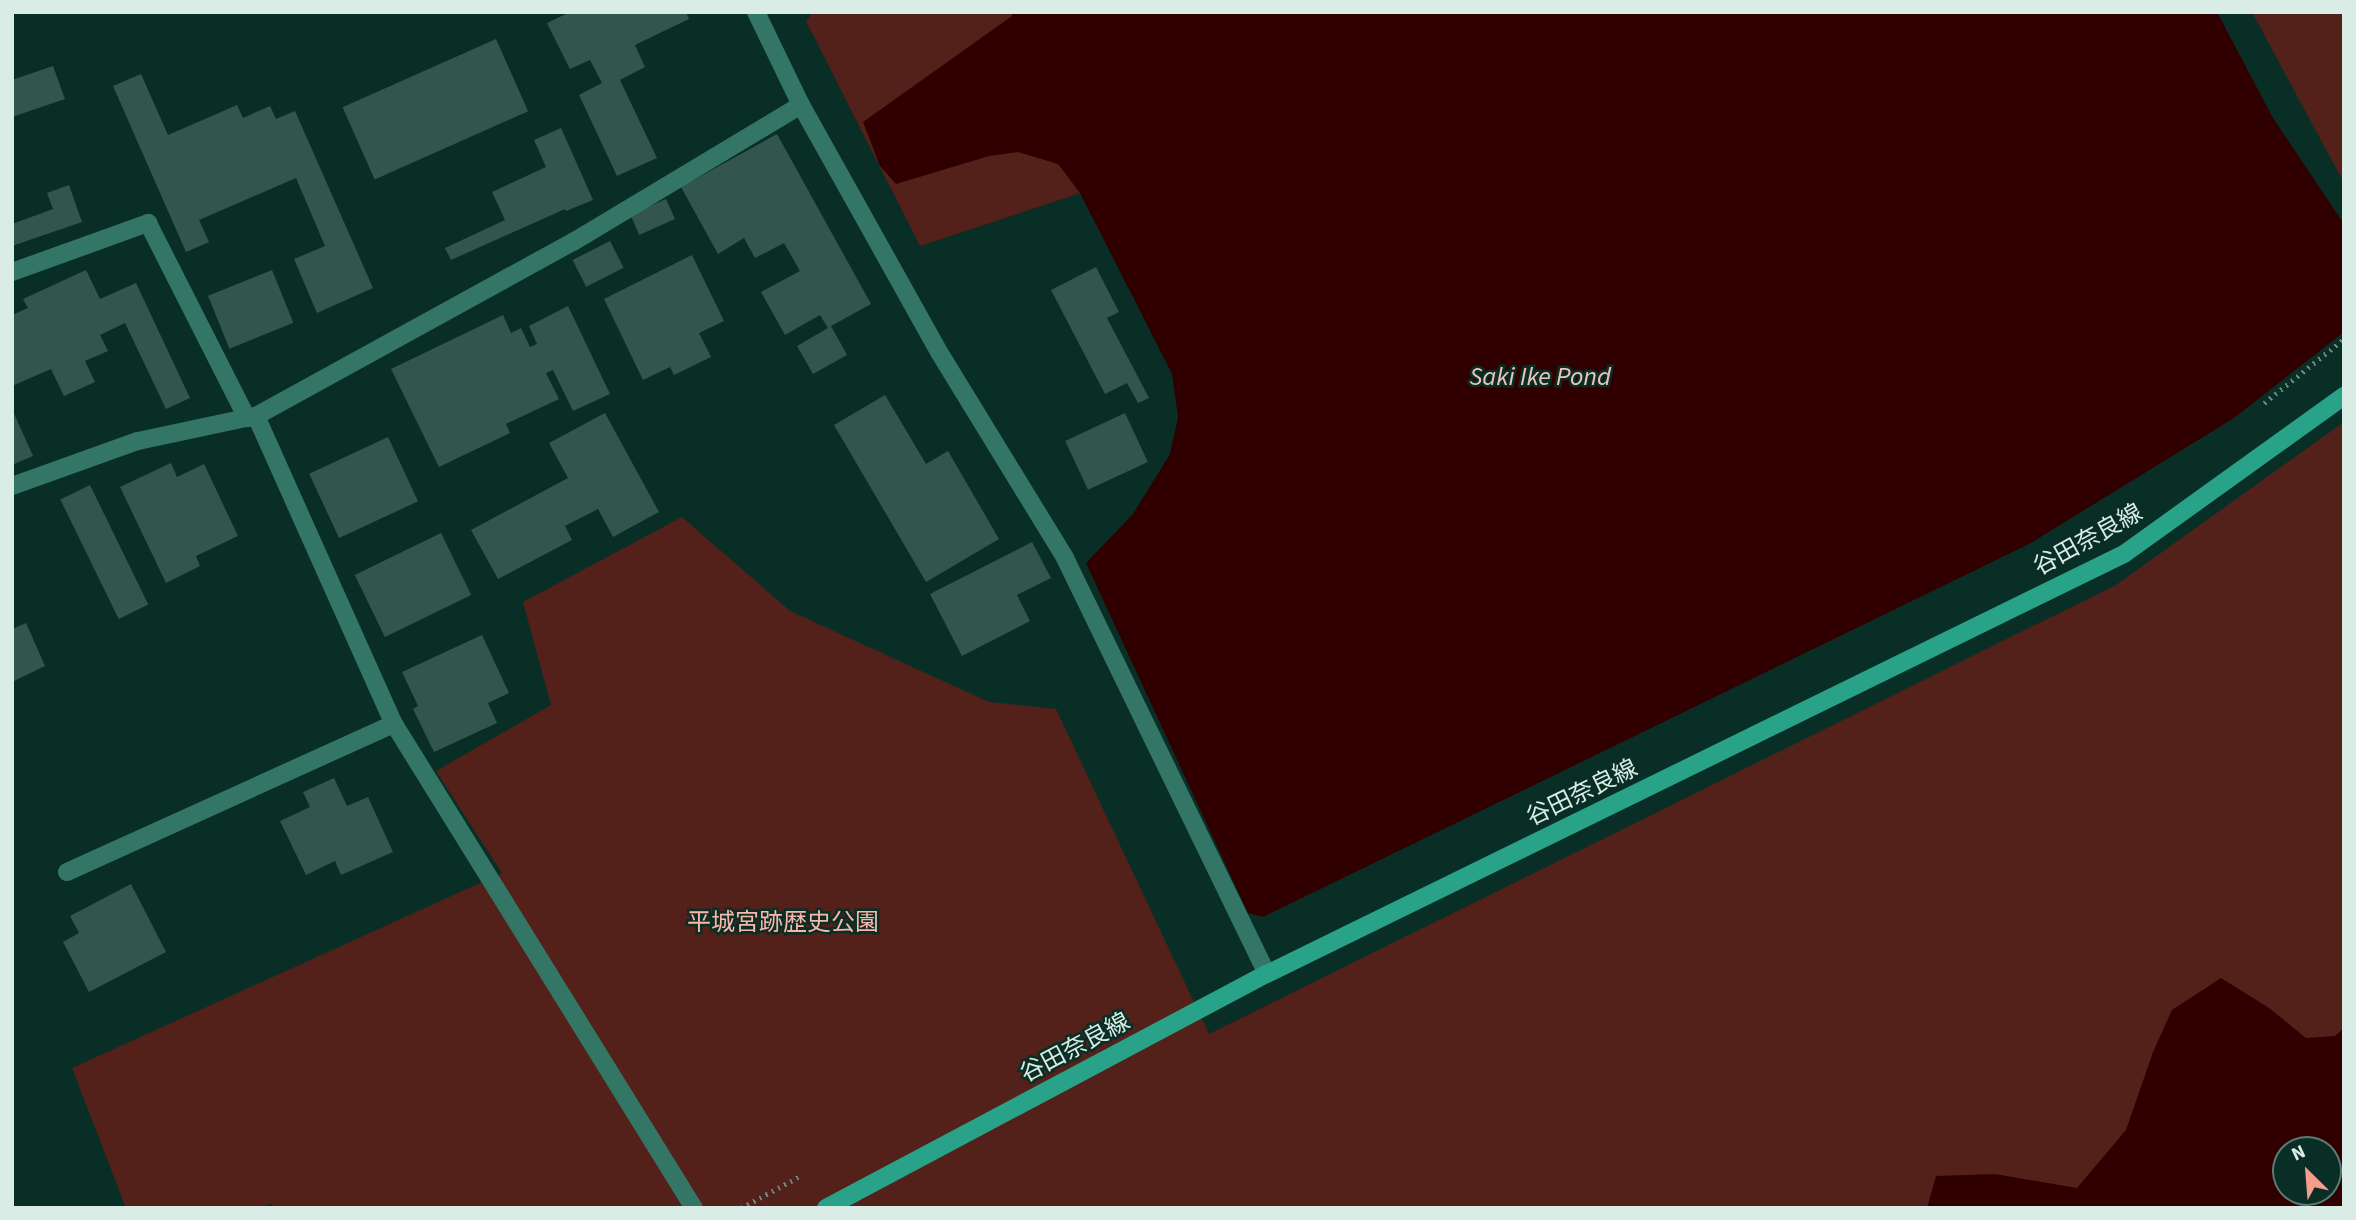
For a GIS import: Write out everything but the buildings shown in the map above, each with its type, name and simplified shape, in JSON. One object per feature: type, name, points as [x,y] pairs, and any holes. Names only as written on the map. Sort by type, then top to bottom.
[{"type":"main road","name":"谷田奈良線","points":[[826,1208],[1267,974],[2124,554],[2344,396]]},
{"type":"street","points":[[756,12],[801,105],[939,352],[1065,558],[1267,974]]},
{"type":"street","points":[[12,486],[138,441],[252,417],[573,242],[801,105]]},
{"type":"street","points":[[12,272],[148,223],[252,417],[394,724],[694,1208]]},
{"type":"street","points":[[67,872],[394,724]]},
{"type":"green space","points":[[813,12],[1059,12],[1132,176],[920,246],[806,21]]},
{"type":"green space","points":[[2252,12],[2344,12],[2344,183]]},
{"type":"green space","name":"平城宮跡歴史公園","points":[[2344,422],[2344,1208],[274,1208],[271,1203],[261,1208],[126,1208],[72,1068],[502,873],[436,771],[551,705],[523,602],[682,517],[790,611],[989,702],[1056,709],[1209,1034],[2116,585]]},
{"type":"water","name":"Saki Ike Pond","points":[[1011,12],[2217,12],[2273,118],[2344,224],[2344,332],[2234,418],[2029,544],[1263,917],[1248,913],[1086,563],[1133,514],[1170,454],[1178,417],[1172,374],[1080,193],[1058,164],[1018,152],[989,156],[896,184],[880,166],[863,122],[1012,16]]},
{"type":"water","points":[[2221,978],[2269,1008],[2306,1038],[2335,1036],[2344,1028],[2344,1208],[1927,1208],[1936,1176],[1995,1174],[2077,1188],[2126,1130],[2153,1052],[2172,1010]]}]
